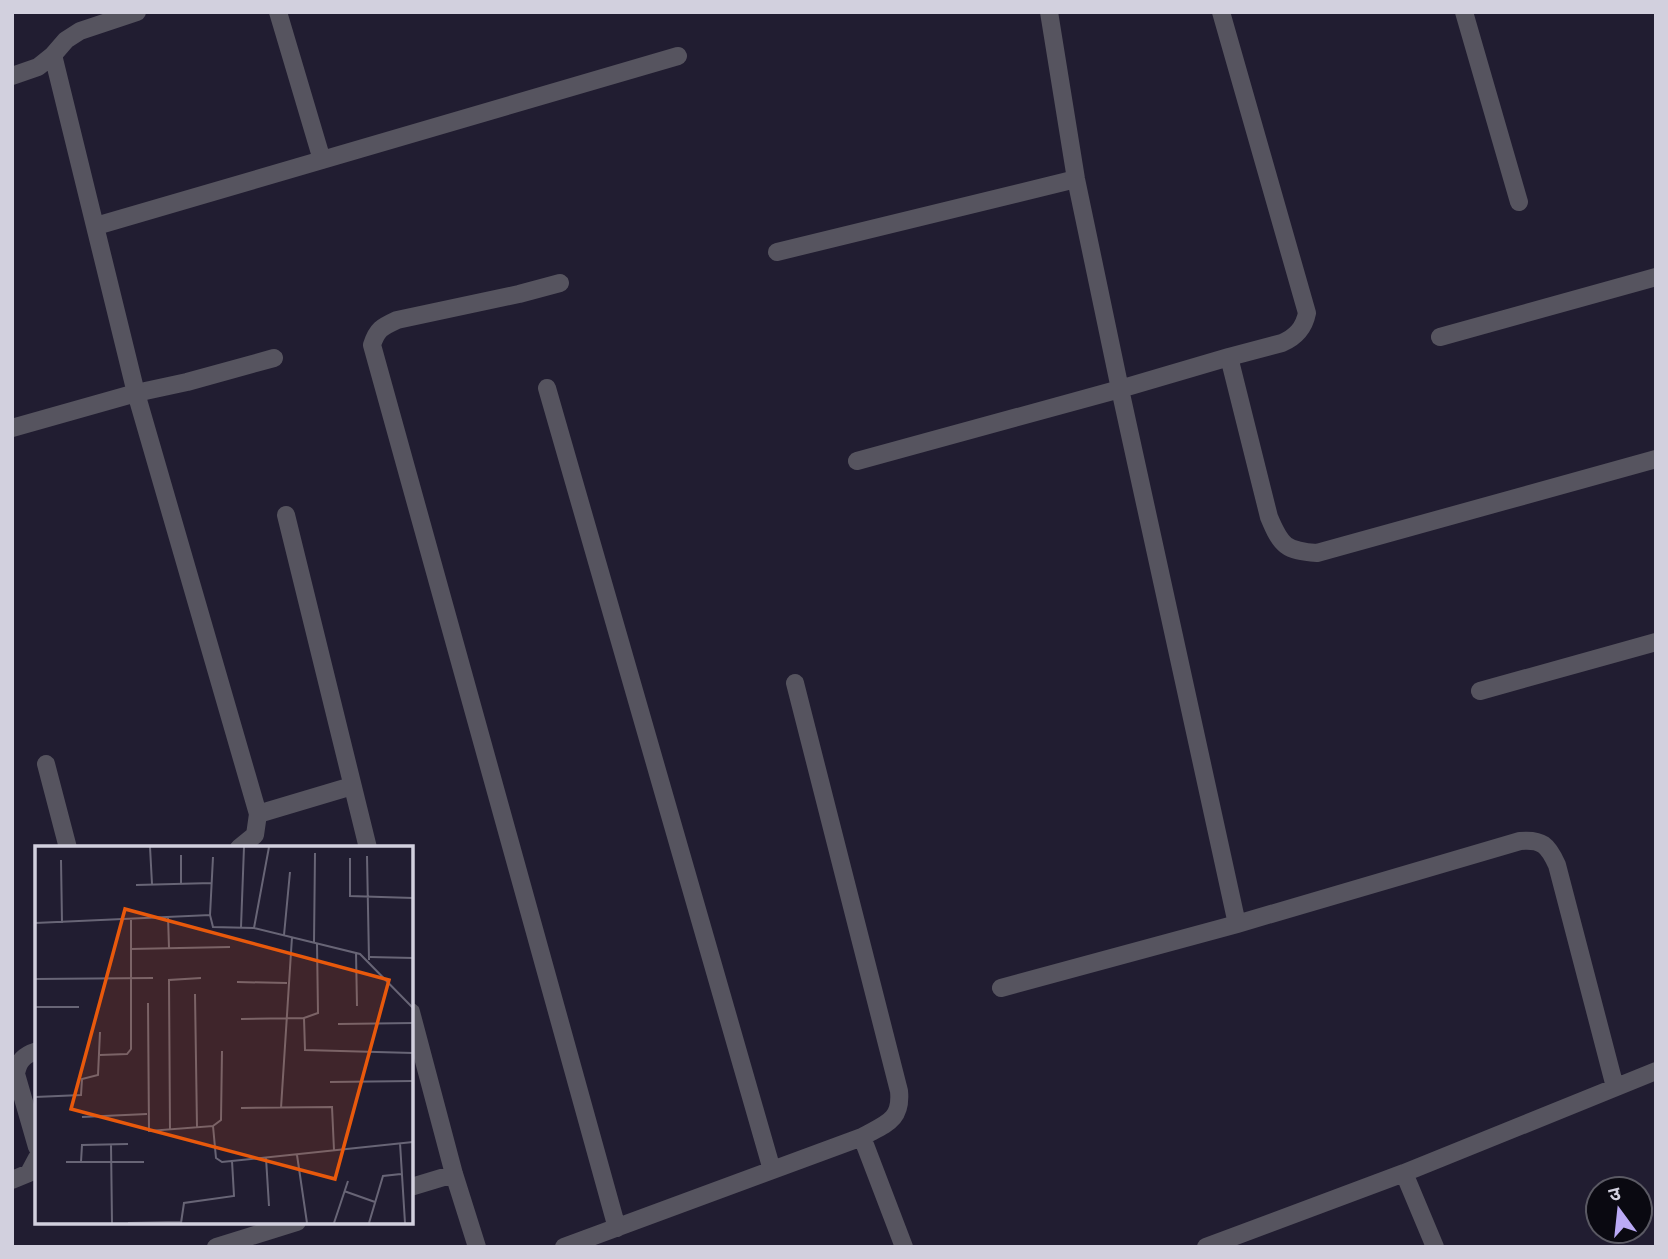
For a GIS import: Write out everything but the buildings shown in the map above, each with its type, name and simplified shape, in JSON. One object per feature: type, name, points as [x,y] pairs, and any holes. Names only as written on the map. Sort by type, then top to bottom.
[{"type":"street","points":[[12,76],[38,67],[66,40],[80,31],[137,12]]},
{"type":"street","points":[[278,12],[322,160]]},
{"type":"street","points":[[1049,12],[1076,179],[1237,924]]},
{"type":"street","points":[[857,461],[1291,339],[1301,330],[1307,313],[1221,12]]},
{"type":"street","points":[[1464,12],[1519,202]]},
{"type":"street","points":[[53,55],[136,393],[258,814],[255,835],[241,846]]},
{"type":"street","points":[[96,226],[678,55]]},
{"type":"street","points":[[777,252],[1076,179]]},
{"type":"street","points":[[1440,337],[1656,277]]},
{"type":"street","points":[[560,283],[397,320],[376,332],[372,345],[617,1228]]},
{"type":"street","points":[[1229,357],[1269,517],[1276,534],[1285,545],[1298,552],[1317,553],[1656,459]]},
{"type":"street","points":[[12,428],[274,358]]},
{"type":"street","points":[[547,388],[772,1170]]},
{"type":"street","points":[[286,515],[367,846]]},
{"type":"street","points":[[1480,691],[1656,642]]},
{"type":"street","points":[[564,1247],[862,1137],[886,1124],[896,1115],[900,1104],[899,1091],[795,683]]},
{"type":"street","points":[[46,764],[67,846]]},
{"type":"street","points":[[258,814],[352,786]]},
{"type":"street","points":[[1001,988],[1237,924],[1520,841],[1533,840],[1544,844],[1557,865],[1615,1087]]},
{"type":"street","points":[[413,1020],[454,1174],[477,1247]]},
{"type":"street","points":[[35,1052],[23,1058],[16,1074],[35,1140]]},
{"type":"street","points":[[1206,1247],[1226,1243],[1656,1071]]},
{"type":"street","points":[[862,1137],[904,1247]]},
{"type":"street","points":[[12,1180],[29,1173],[35,1161]]},
{"type":"street","points":[[1404,1172],[1435,1247]]},
{"type":"street","points":[[413,1186],[454,1174]]},
{"type":"street","points":[[216,1247],[291,1224]]}]
